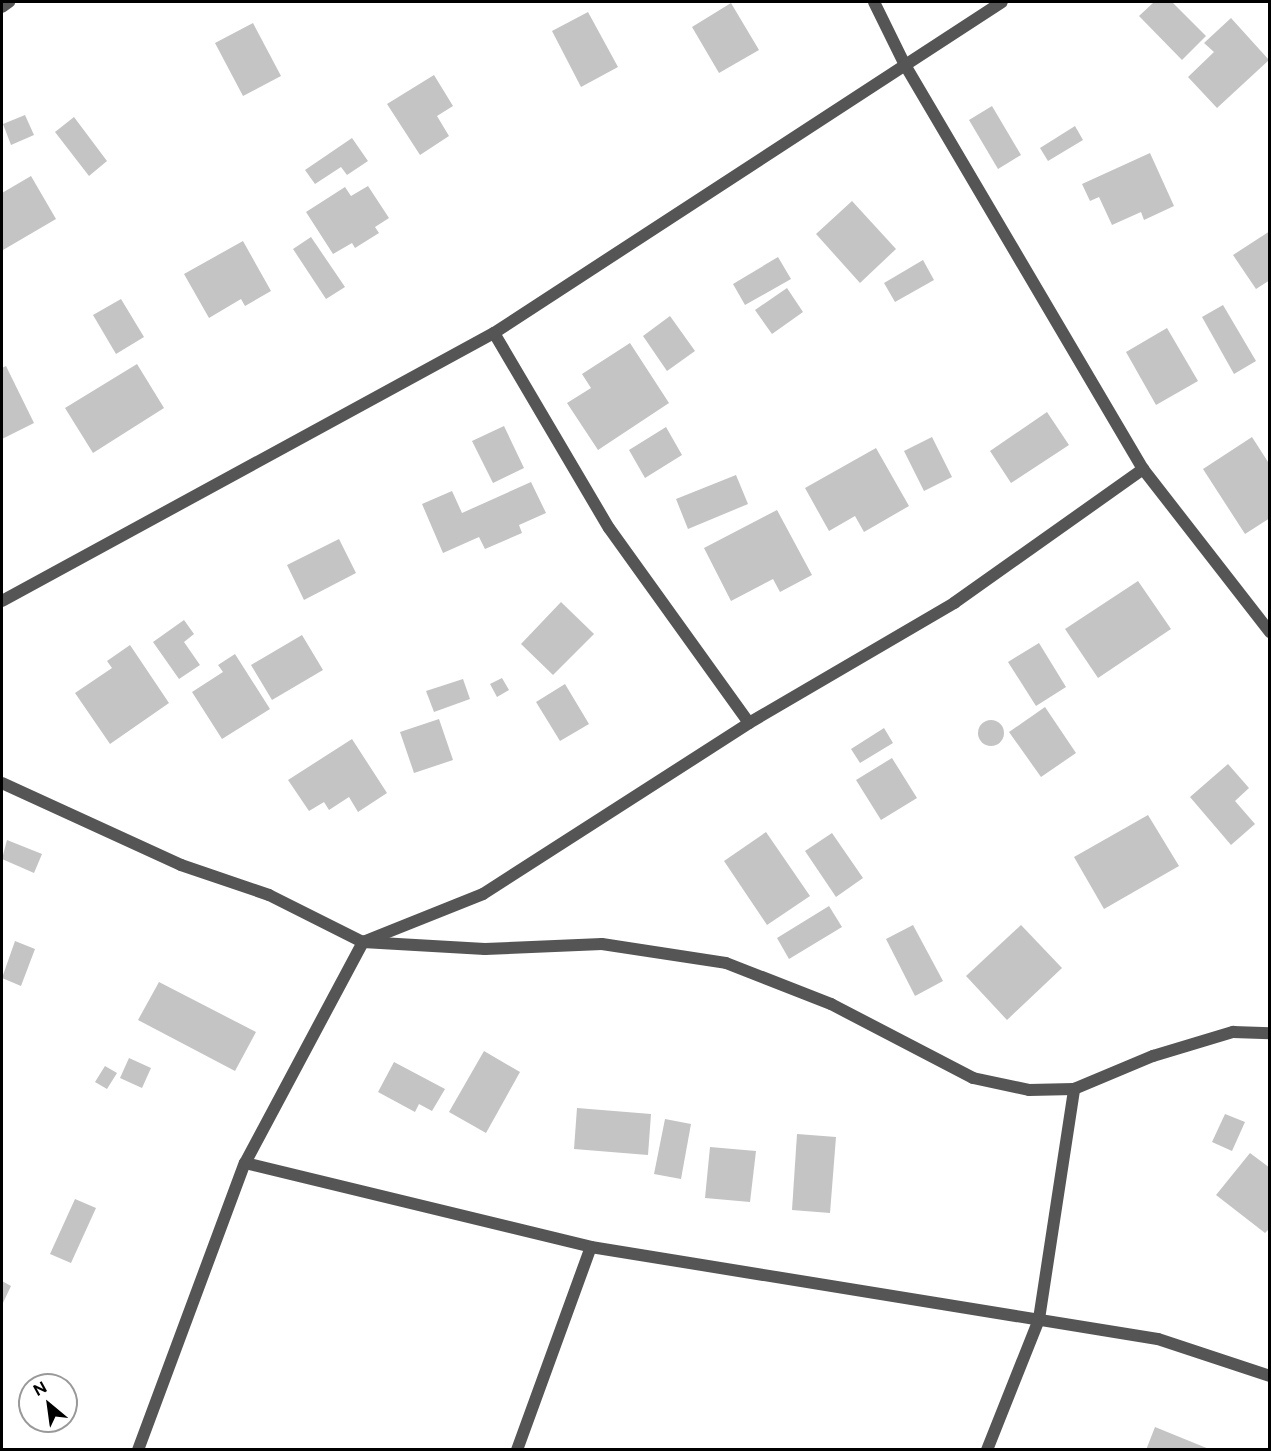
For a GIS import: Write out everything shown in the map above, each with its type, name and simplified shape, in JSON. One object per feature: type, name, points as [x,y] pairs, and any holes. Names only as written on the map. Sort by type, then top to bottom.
[{"type":"street","points":[[2,6],[9,2]]},
{"type":"street","points":[[874,2],[905,65],[1143,469],[1267,625]]},
{"type":"street","points":[[2,602],[494,333],[1002,2]]},
{"type":"street","points":[[494,333],[609,528],[749,723]]},
{"type":"street","points":[[138,1449],[245,1163],[363,942],[483,894],[749,723],[954,603],[1143,469]]},
{"type":"street","points":[[2,783],[181,865],[269,895],[363,942],[485,949],[602,944],[726,963],[831,1005],[973,1078],[1029,1090],[1074,1089],[1153,1056],[1233,1032],[1269,1033]]},
{"type":"street","points":[[987,1449],[1039,1319],[1074,1089]]},
{"type":"street","points":[[245,1163],[591,1247],[1158,1339],[1269,1376]]},
{"type":"street","points":[[517,1449],[591,1247]]},
{"type":"building","points":[[1154,2],[1172,2],[1206,36],[1182,60],[1139,16]]},
{"type":"building","points":[[731,3],[759,50],[719,73],[692,27]]},
{"type":"building","points":[[588,12],[618,67],[581,87],[552,31]]},
{"type":"building","points":[[1231,18],[1269,60],[1217,108],[1188,77],[1214,52],[1204,43]]},
{"type":"building","points":[[253,23],[281,76],[243,96],[215,43]]},
{"type":"building","points":[[434,75],[453,106],[437,116],[449,136],[420,155],[387,104]]},
{"type":"building","points":[[992,106],[1021,155],[998,169],[969,120]]},
{"type":"building","points":[[25,115],[34,135],[11,145],[3,124]]},
{"type":"building","points":[[74,117],[107,161],[89,176],[55,132]]},
{"type":"building","points":[[1075,126],[1083,140],[1048,161],[1040,148]]},
{"type":"building","points":[[352,138],[368,161],[347,175],[341,167],[315,184],[305,170]]},
{"type":"building","points":[[1150,153],[1174,206],[1144,220],[1141,212],[1112,225],[1099,197],[1090,201],[1082,184]]},
{"type":"building","points":[[31,176],[56,219],[3,250],[2,193]]},
{"type":"building","points":[[368,186],[389,218],[375,227],[379,233],[355,248],[352,243],[333,254],[306,212],[345,187],[351,196]]},
{"type":"building","points":[[852,201],[896,249],[860,283],[816,234]]},
{"type":"building","points":[[1270,231],[1270,280],[1256,289],[1233,255]]},
{"type":"building","points":[[311,237],[345,287],[326,299],[293,249]]},
{"type":"building","points":[[243,241],[271,291],[245,306],[241,299],[209,318],[184,274]]},
{"type":"building","points":[[778,257],[791,279],[745,305],[733,284]]},
{"type":"building","points":[[923,260],[934,280],[895,302],[884,283]]},
{"type":"building","points":[[787,288],[803,312],[772,334],[755,310]]},
{"type":"building","points":[[121,299],[144,337],[116,354],[93,315]]},
{"type":"building","points":[[1223,305],[1256,361],[1234,374],[1202,317]]},
{"type":"building","points":[[670,316],[695,351],[667,371],[643,336]]},
{"type":"building","points":[[1167,328],[1198,381],[1156,405],[1126,352]]},
{"type":"building","points":[[630,343],[669,403],[598,450],[567,403],[591,388],[582,374]]},
{"type":"building","points":[[137,364],[164,408],[93,453],[65,408]]},
{"type":"building","points":[[6,366],[34,423],[2,439],[2,368]]},
{"type":"building","points":[[1047,412],[1069,445],[1011,483],[990,451]]},
{"type":"building","points":[[504,426],[524,468],[493,483],[472,441]]},
{"type":"building","points":[[666,427],[682,455],[645,478],[629,450]]},
{"type":"building","points":[[932,437],[952,477],[924,491],[904,451]]},
{"type":"building","points":[[1252,437],[1270,465],[1270,518],[1245,534],[1203,469]]},
{"type":"building","points":[[876,448],[909,506],[864,532],[855,516],[829,531],[805,488]]},
{"type":"building","points":[[736,475],[748,504],[688,529],[676,499]]},
{"type":"building","points":[[531,482],[546,513],[519,525],[522,533],[485,549],[479,537],[443,553],[422,504],[452,491],[462,513]]},
{"type":"building","points":[[777,510],[812,575],[780,592],[773,579],[731,601],[704,548]]},
{"type":"building","points":[[339,539],[356,573],[304,600],[287,565]]},
{"type":"building","points":[[1138,581],[1171,629],[1098,678],[1065,629]]},
{"type":"building","points":[[561,602],[594,634],[553,675],[521,644]]},
{"type":"building","points":[[184,620],[194,634],[184,642],[200,665],[179,679],[153,642]]},
{"type":"building","points":[[302,635],[323,670],[272,700],[251,665]]},
{"type":"building","points":[[1039,643],[1066,687],[1036,706],[1008,662]]},
{"type":"building","points":[[130,645],[169,703],[110,744],[75,693],[112,668],[107,661]]},
{"type":"building","points":[[235,654],[270,709],[222,739],[192,692],[223,672],[218,665]]},
{"type":"building","points":[[502,678],[509,690],[497,697],[490,684]]},
{"type":"building","points":[[463,679],[470,699],[434,712],[426,691]]},
{"type":"building","points":[[565,684],[589,724],[560,741],[536,702]]},
{"type":"building","points":[[1045,707],[1076,753],[1041,777],[1009,732]]},
{"type":"building","points":[[439,719],[453,760],[414,773],[400,732]]},
{"type":"building","points":[[991,720],[1000,724],[1004,733],[1000,742],[991,746],[982,742],[978,733],[982,724]]},
{"type":"building","points":[[884,728],[893,743],[860,763],[851,749]]},
{"type":"building","points":[[352,739],[387,793],[358,812],[349,797],[329,810],[324,802],[309,811],[288,780]]},
{"type":"building","points":[[892,758],[917,798],[881,820],[856,780]]},
{"type":"building","points":[[1228,764],[1249,788],[1235,801],[1255,824],[1231,845],[1190,797]]},
{"type":"building","points":[[1148,815],[1179,866],[1104,909],[1074,857]]},
{"type":"building","points":[[766,832],[810,896],[767,925],[724,861]]},
{"type":"building","points":[[832,833],[863,878],[836,897],[805,851]]},
{"type":"building","points":[[7,840],[42,854],[34,873],[2,859]]},
{"type":"building","points":[[829,906],[842,927],[789,959],[777,938]]},
{"type":"building","points":[[913,925],[943,981],[915,996],[886,939]]},
{"type":"building","points":[[1021,925],[1062,968],[1007,1020],[966,976]]},
{"type":"building","points":[[15,941],[35,949],[21,986],[2,978]]},
{"type":"building","points":[[159,982],[256,1032],[235,1071],[138,1020]]},
{"type":"building","points":[[484,1051],[520,1072],[486,1133],[449,1112]]},
{"type":"building","points":[[129,1058],[151,1068],[142,1088],[120,1078]]},
{"type":"building","points":[[394,1062],[445,1089],[432,1111],[419,1104],[415,1112],[378,1092]]},
{"type":"building","points":[[105,1066],[117,1073],[107,1089],[95,1082]]},
{"type":"building","points":[[577,1108],[651,1114],[648,1155],[574,1149]]},
{"type":"building","points":[[1225,1114],[1245,1122],[1232,1151],[1212,1142]]},
{"type":"building","points":[[665,1119],[691,1124],[681,1179],[654,1174]]},
{"type":"building","points":[[797,1134],[836,1137],[830,1213],[792,1210]]},
{"type":"building","points":[[710,1147],[756,1151],[750,1202],[705,1198]]},
{"type":"building","points":[[1250,1153],[1270,1168],[1270,1228],[1265,1233],[1216,1195]]},
{"type":"building","points":[[75,1199],[96,1208],[71,1263],[50,1254]]},
{"type":"building","points":[[2,1281],[11,1286],[2,1305]]},
{"type":"building","points":[[1155,1427],[1209,1449],[1209,1450],[1146,1450]]}]
